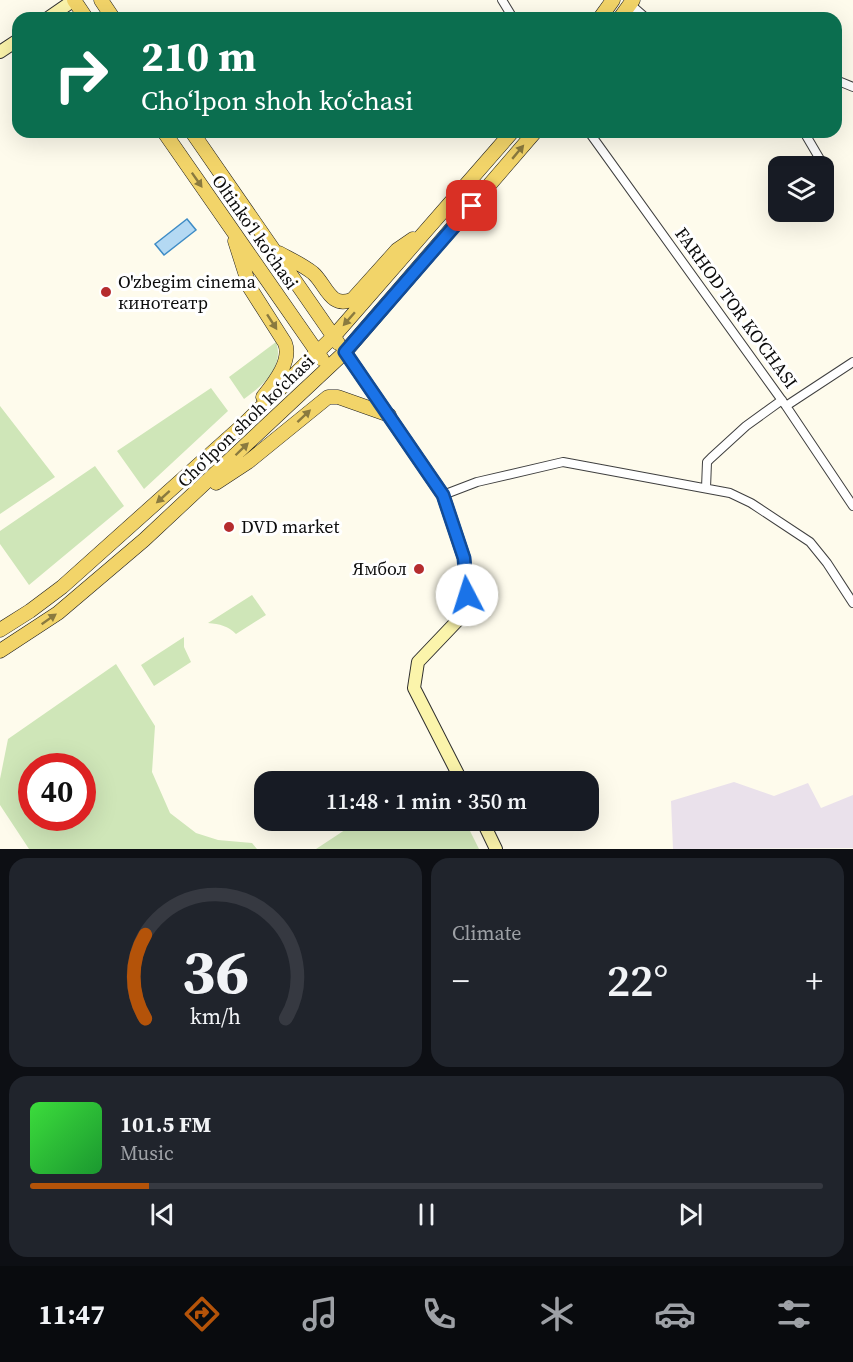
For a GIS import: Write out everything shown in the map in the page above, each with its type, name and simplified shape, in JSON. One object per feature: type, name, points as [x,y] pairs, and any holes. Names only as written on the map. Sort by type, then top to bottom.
[{"type":"main road","name":"Oltinkoʻl koʻchasi","points":[[168,138],[328,367]]},
{"type":"main road","name":"Oltinkoʻl koʻchasi","points":[[196,138],[334,336],[338,352]]},
{"type":"main road","name":"Choʻlpon shoh koʻchasi","points":[[0,630],[46,599],[243,425],[334,336],[507,138]]},
{"type":"main road","name":"Choʻlpon shoh koʻchasi","points":[[0,651],[57,613],[105,574],[189,500],[328,367],[338,352],[530,138]]},
{"type":"main road","points":[[232,230],[250,288],[288,351],[278,374],[243,425]]},
{"type":"main road","points":[[274,250],[314,274],[331,297],[343,302],[353,299],[397,250],[425,232]]},
{"type":"main road","points":[[317,352],[338,352]]},
{"type":"main road","points":[[189,500],[248,462],[328,397],[338,397],[389,415]]},
{"type":"main road","points":[[92,560],[105,574]]},
{"type":"street","points":[[57,12],[74,0]]},
{"type":"street","name":"FARHOD TOR KO'CHASI","points":[[593,138],[784,403],[853,506]]},
{"type":"street","points":[[807,138],[817,156]]},
{"type":"street","points":[[338,352],[389,415],[443,495],[464,558],[467,595],[458,620],[418,663],[414,688],[456,771]]},
{"type":"street","points":[[706,488],[707,462],[746,426],[853,362]]},
{"type":"street","points":[[443,495],[477,482],[563,462],[730,493],[750,503],[810,542],[852,598]]},
{"type":"street","points":[[487,831],[496,849]]},
{"type":"shaded area","points":[[734,782],[774,796],[808,783],[821,808],[853,795],[853,848],[673,849],[671,801]]},
{"type":"green space","points":[[276,342],[278,351],[275,368],[258,388],[244,399],[229,377]]},
{"type":"green space","points":[[211,388],[228,411],[144,489],[117,451]]},
{"type":"green space","points":[[0,406],[55,477],[0,514]]},
{"type":"green space","points":[[95,466],[124,506],[29,585],[0,544],[0,531]]},
{"type":"green space","points":[[252,595],[266,615],[236,634],[224,626],[208,623]]},
{"type":"green space","points":[[184,637],[184,647],[191,662],[154,686],[141,665]]},
{"type":"green space","points":[[116,664],[155,726],[152,772],[170,813],[196,833],[218,840],[252,843],[257,849],[29,849],[0,805],[0,779],[8,739]]},
{"type":"green space","points":[[343,831],[470,831],[479,849],[316,849]]},
{"type":"water","points":[[187,219],[196,230],[164,255],[155,244]]},
{"type":"place","name":"O'zbegim cinema кинотеатр","points":[[106,292]]},
{"type":"place","name":"DVD market","points":[[229,527]]},
{"type":"place","name":"Ямбол","points":[[419,569]]},
{"type":"route","points":[[467,595],[464,558],[443,495],[345,352],[472,206]]}]
